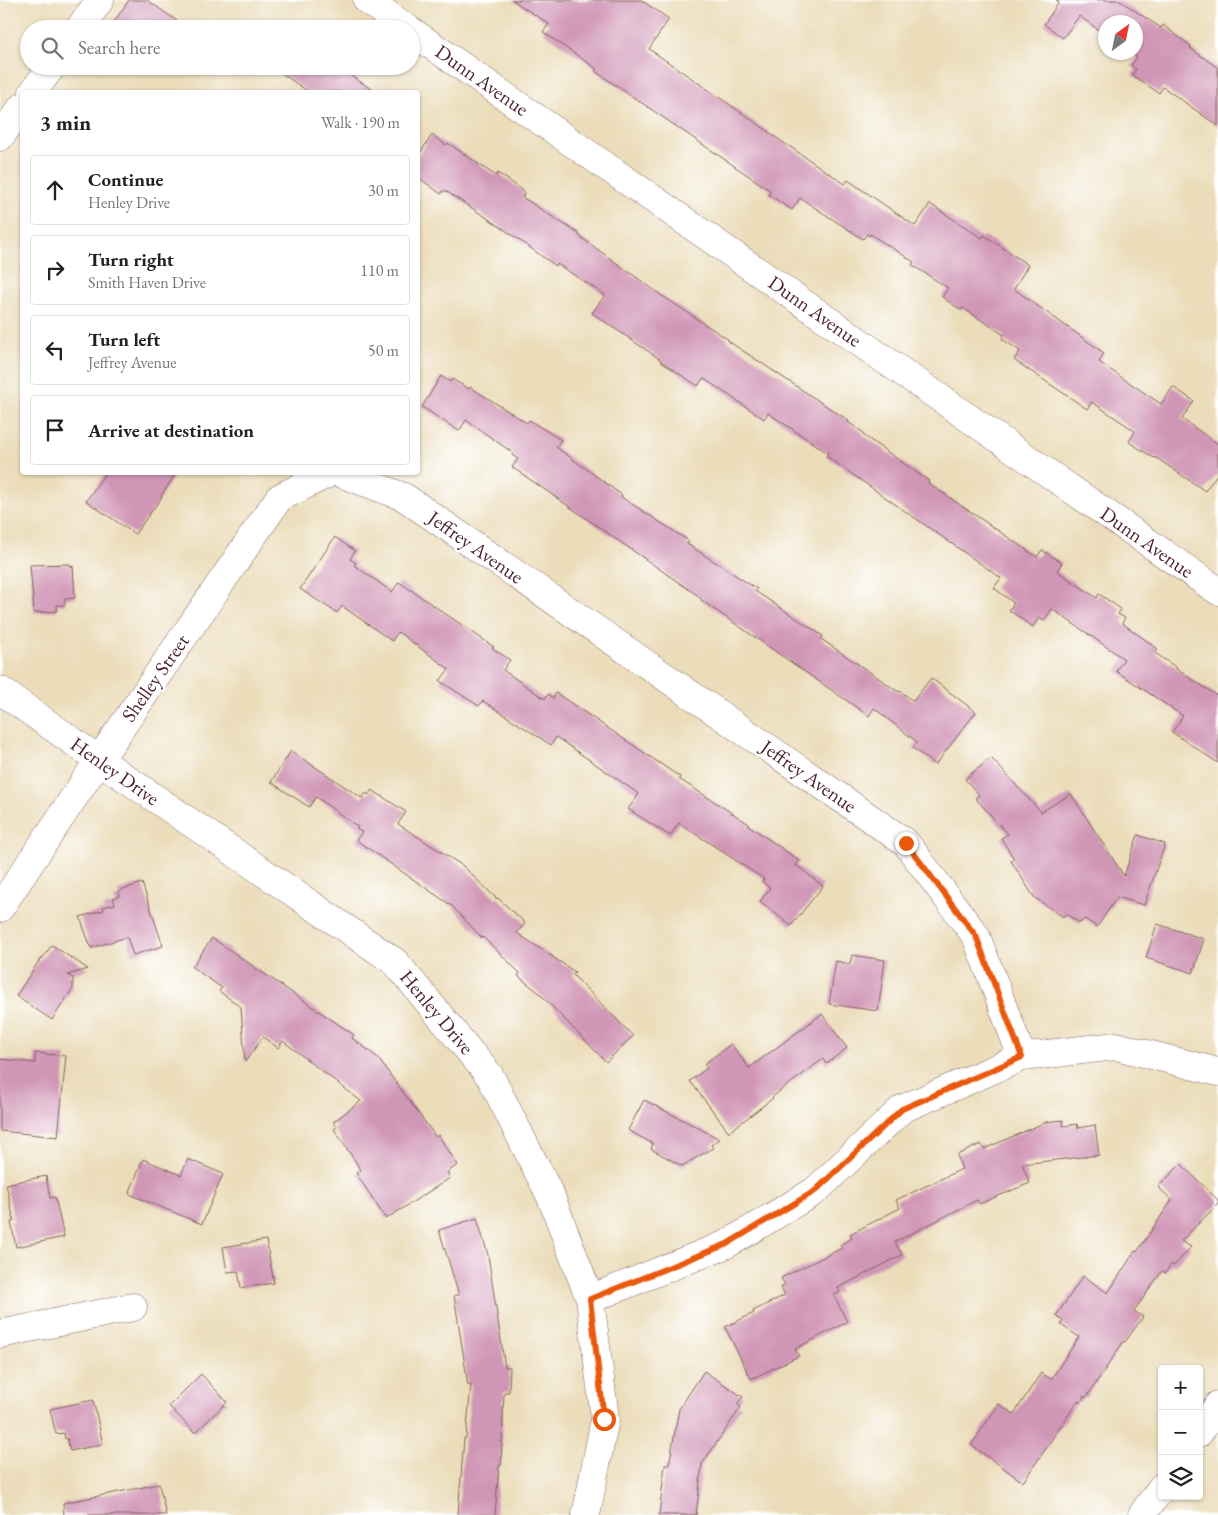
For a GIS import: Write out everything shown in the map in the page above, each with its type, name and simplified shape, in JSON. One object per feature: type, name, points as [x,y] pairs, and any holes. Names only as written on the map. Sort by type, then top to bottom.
[{"type":"street","points":[[86,20],[100,0]]},
{"type":"street","points":[[367,0],[395,20]]},
{"type":"street","name":"Dunn Avenue","points":[[420,37],[1218,591]]},
{"type":"street","points":[[34,90],[45,75]]},
{"type":"street","points":[[0,138],[20,109]]},
{"type":"street","name":"Shelley Street","points":[[0,908],[98,760],[279,498],[325,475]]},
{"type":"street","name":"Jeffrey Avenue","points":[[345,475],[404,498],[906,843],[976,936],[1022,1057]]},
{"type":"street","name":"Henley Drive","points":[[0,690],[98,760],[396,962],[490,1076],[551,1197],[590,1299],[604,1419],[586,1515]]},
{"type":"street","points":[[590,1299],[727,1244],[815,1191],[902,1109],[1022,1057],[1116,1046],[1218,1072]]},
{"type":"street","points":[[0,1334],[133,1307]]},
{"type":"street","points":[[1203,1426],[1218,1405]]},
{"type":"street","points":[[1142,1515],[1158,1493]]},
{"type":"building","points":[[129,0],[147,0],[176,20],[115,20]]},
{"type":"building","points":[[512,0],[641,0],[669,19],[649,49],[845,184],[848,180],[915,226],[930,204],[982,238],[984,235],[1028,265],[1014,289],[1104,353],[1099,362],[1161,404],[1173,387],[1194,401],[1182,419],[1218,444],[1218,473],[1205,491],[1129,442],[1135,431],[1092,402],[1087,409],[1014,360],[1020,351],[1002,339],[1004,335],[963,308],[961,310],[942,297],[948,288],[912,265],[914,262],[870,234],[869,236],[867,234],[863,239],[800,198],[792,210],[768,194],[771,191],[595,71],[597,69],[543,32],[549,24]]},
{"type":"building","points":[[1056,0],[1119,0],[1142,15],[1098,15],[1098,29],[1079,16],[1063,38],[1044,24],[1059,2]]},
{"type":"building","points":[[1143,16],[1161,28],[1163,25],[1218,68],[1218,126],[1163,87],[1159,93],[1132,75],[1136,69],[1131,66],[1135,60],[1143,60]]},
{"type":"building","points":[[284,75],[350,75],[373,90],[306,90]]},
{"type":"building","points":[[432,135],[446,145],[448,143],[496,176],[498,173],[525,192],[522,197],[579,234],[579,236],[661,295],[728,341],[849,421],[864,433],[863,435],[929,481],[928,483],[1037,557],[1042,550],[1062,563],[1057,571],[1097,598],[1099,594],[1121,609],[1118,614],[1125,618],[1122,623],[1158,649],[1155,653],[1218,696],[1218,763],[1172,732],[1183,716],[1116,671],[1124,659],[1052,609],[1044,621],[1039,618],[1033,627],[1009,610],[1014,603],[994,588],[1001,578],[826,456],[828,453],[768,413],[764,419],[703,378],[698,386],[592,313],[605,295],[557,264],[556,266],[444,190],[441,194],[420,178],[420,153]]},
{"type":"building","points":[[441,376],[450,382],[452,379],[469,389],[470,387],[527,423],[529,420],[561,440],[556,447],[622,495],[621,497],[689,541],[687,544],[757,589],[755,591],[823,636],[821,639],[913,701],[931,678],[976,712],[935,765],[913,748],[917,742],[874,708],[869,716],[512,467],[518,459],[512,455],[513,453],[466,420],[459,431],[422,407]]},
{"type":"building","points":[[104,475],[175,475],[162,497],[135,534],[86,501]]},
{"type":"building","points":[[335,537],[355,551],[350,559],[356,563],[354,565],[392,592],[399,582],[494,647],[492,648],[510,660],[503,670],[545,699],[548,694],[553,698],[556,693],[680,777],[679,779],[749,824],[800,861],[796,865],[823,886],[791,926],[760,901],[770,888],[762,881],[764,879],[679,823],[670,836],[628,809],[639,794],[556,737],[551,745],[483,701],[479,706],[440,681],[449,669],[398,632],[392,641],[342,606],[337,613],[300,589]]},
{"type":"building","points":[[70,564],[70,567],[73,566],[75,598],[65,599],[65,605],[57,605],[57,611],[34,613],[30,565]]},
{"type":"building","points":[[291,751],[362,798],[372,790],[406,812],[398,824],[463,866],[525,923],[517,933],[575,972],[573,975],[633,1036],[606,1062],[537,991],[518,976],[520,973],[482,938],[452,906],[356,840],[362,832],[356,829],[358,827],[316,797],[309,807],[271,782]]},
{"type":"building","points":[[991,758],[1041,812],[1071,794],[1124,876],[1138,835],[1165,844],[1144,905],[1117,897],[1097,927],[1085,919],[1080,923],[1066,914],[1063,917],[1034,897],[1011,861],[1014,859],[1001,838],[1008,834],[975,798],[979,795],[965,779]]},
{"type":"building","points":[[142,883],[163,946],[133,955],[127,937],[91,948],[80,917],[104,910],[103,907],[115,904],[113,898],[120,896],[118,891]]},
{"type":"building","points":[[1157,924],[1204,939],[1193,973],[1146,958]]},
{"type":"building","points":[[212,938],[354,1035],[352,1038],[377,1057],[436,1137],[438,1135],[458,1165],[447,1172],[450,1178],[386,1219],[356,1173],[361,1170],[334,1129],[337,1127],[333,1122],[361,1101],[283,1041],[278,1048],[263,1037],[245,1062],[241,1007],[219,991],[222,988],[192,967]]},
{"type":"building","points":[[52,945],[88,969],[68,975],[73,978],[73,988],[52,1020],[16,996]]},
{"type":"building","points":[[852,955],[885,960],[878,1011],[829,1004],[836,961],[850,964]]},
{"type":"building","points":[[822,1014],[847,1048],[826,1064],[823,1059],[729,1132],[690,1081],[707,1068],[704,1064],[731,1044],[749,1068]]},
{"type":"building","points":[[35,1053],[66,1056],[58,1137],[0,1131],[0,1059],[35,1063]]},
{"type":"building","points":[[644,1100],[720,1139],[711,1145],[713,1148],[682,1166],[651,1149],[653,1144],[628,1130]]},
{"type":"building","points":[[1063,1120],[1063,1126],[1077,1124],[1078,1128],[1095,1125],[1099,1155],[1022,1164],[1030,1183],[979,1204],[977,1200],[895,1242],[902,1255],[838,1288],[840,1292],[834,1295],[847,1322],[795,1349],[799,1356],[751,1379],[725,1327],[785,1295],[781,1287],[785,1285],[781,1278],[842,1248],[840,1245],[852,1238],[850,1234],[900,1208],[896,1200],[962,1169],[957,1155],[981,1144],[984,1149],[1046,1122]]},
{"type":"building","points":[[143,1159],[181,1175],[188,1159],[223,1174],[202,1224],[129,1194]]},
{"type":"building","points":[[1181,1164],[1218,1200],[1218,1204],[1181,1241],[1191,1247],[1174,1266],[1172,1264],[1165,1273],[1162,1271],[1134,1311],[1143,1317],[1124,1341],[1086,1398],[1084,1396],[1080,1403],[1078,1401],[1023,1482],[971,1445],[999,1404],[1014,1414],[1041,1373],[1051,1379],[1079,1337],[1061,1325],[1063,1321],[1056,1316],[1083,1276],[1108,1293],[1135,1251],[1137,1252],[1172,1200],[1158,1187]]},
{"type":"building","points":[[46,1176],[50,1198],[55,1197],[64,1237],[16,1247],[11,1222],[14,1221],[6,1184]]},
{"type":"building","points":[[477,1218],[488,1255],[505,1367],[510,1367],[509,1392],[504,1392],[501,1466],[499,1466],[495,1515],[458,1515],[464,1438],[466,1438],[471,1385],[468,1385],[454,1295],[459,1295],[439,1230]]},
{"type":"building","points":[[266,1240],[274,1283],[241,1288],[238,1271],[227,1272],[223,1247]]},
{"type":"building","points":[[704,1371],[743,1397],[737,1404],[741,1407],[702,1464],[696,1515],[659,1515],[665,1465],[669,1465],[679,1409]]},
{"type":"building","points":[[201,1374],[227,1402],[195,1433],[169,1406]]},
{"type":"building","points":[[93,1400],[103,1444],[70,1451],[64,1433],[56,1434],[50,1409]]},
{"type":"building","points":[[159,1484],[166,1515],[64,1515],[63,1503]]},
{"type":"route","points":[[604,1419],[590,1299],[727,1244],[815,1191],[902,1109],[1022,1057],[976,936],[906,843]]}]
